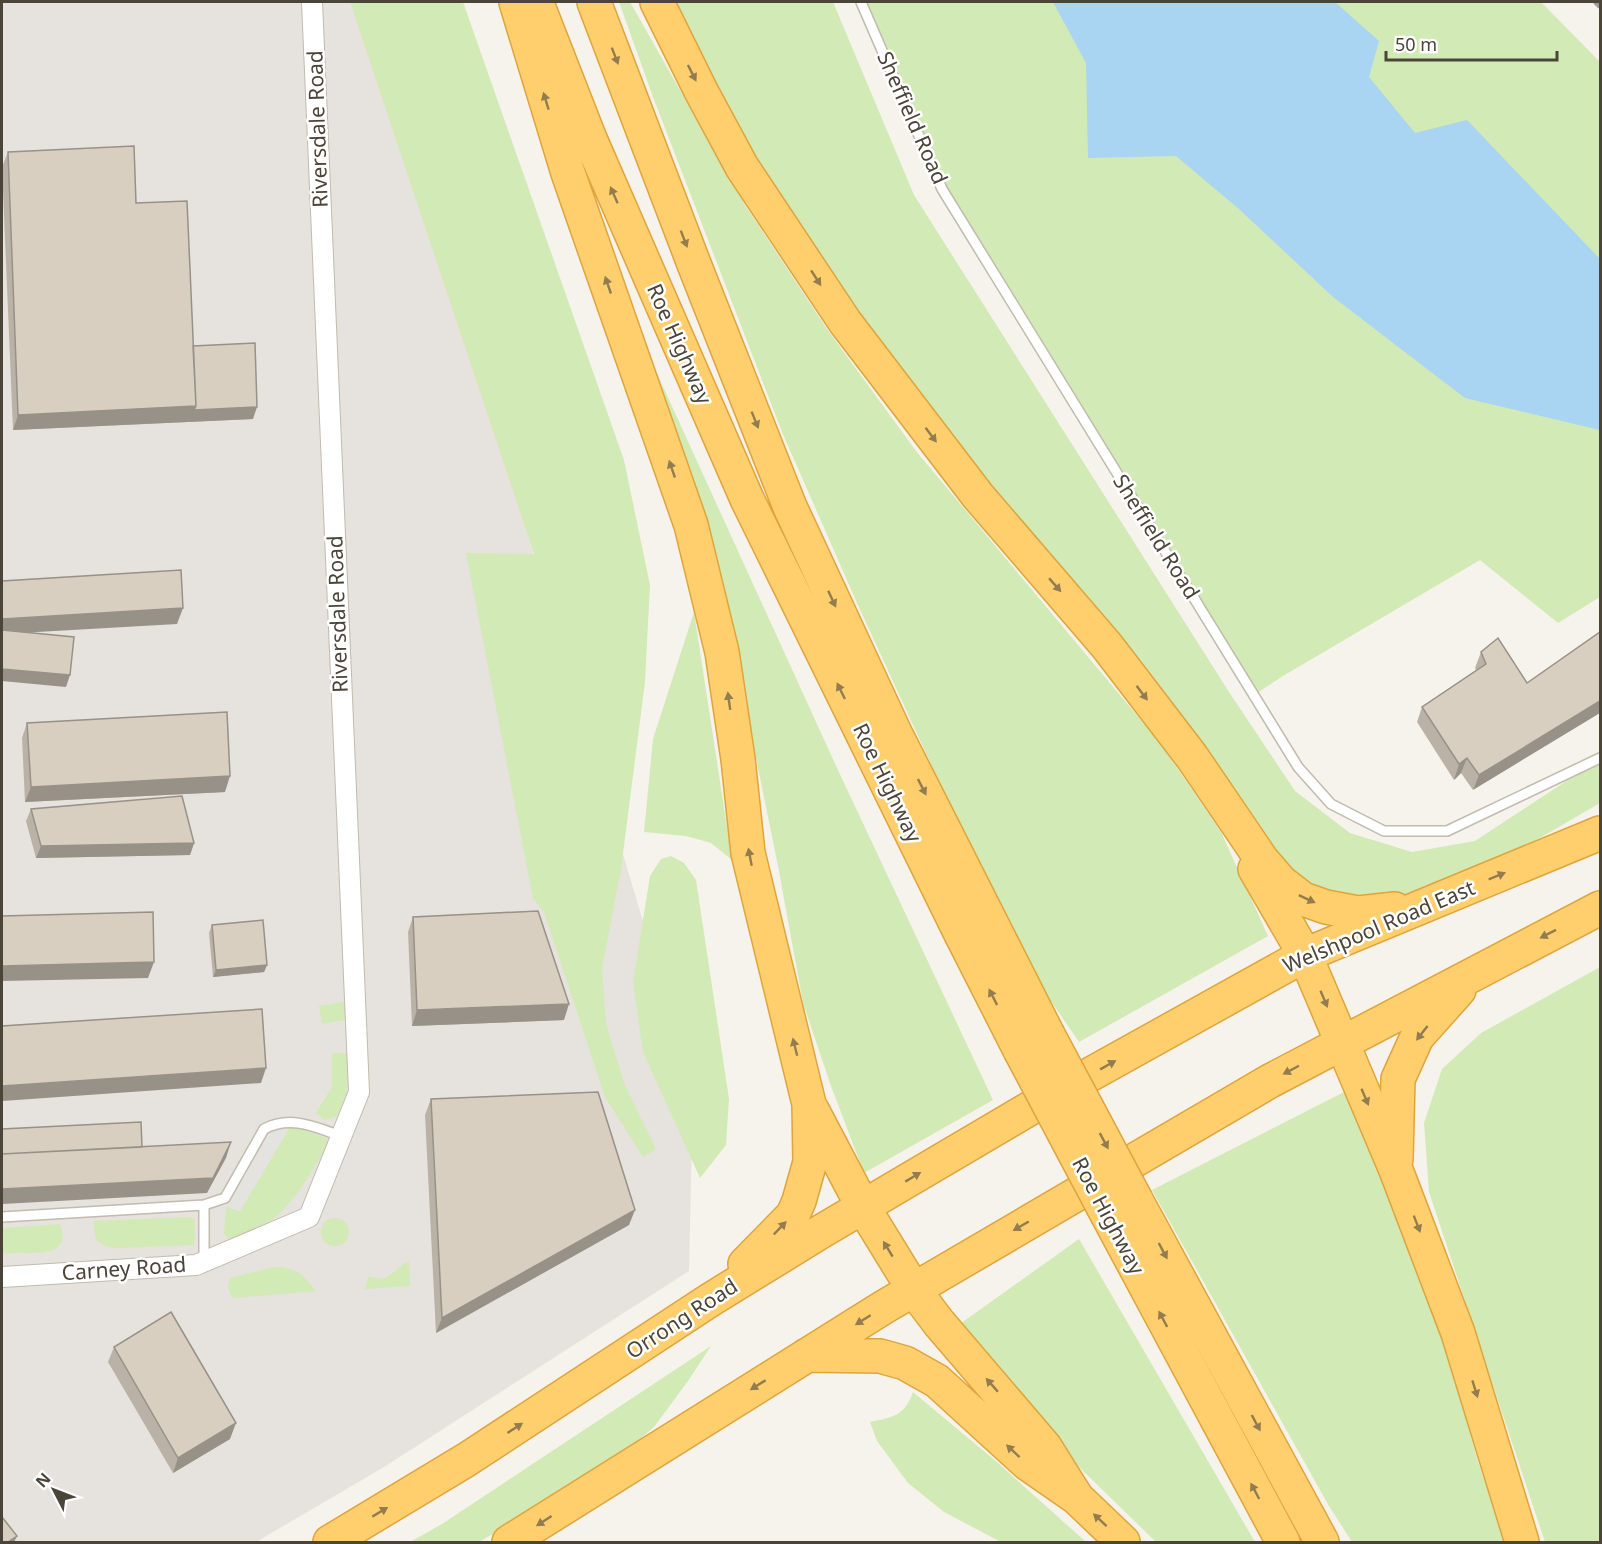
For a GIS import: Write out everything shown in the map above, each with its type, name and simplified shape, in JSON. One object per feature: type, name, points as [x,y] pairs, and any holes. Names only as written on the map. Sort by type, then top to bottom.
[{"type":"highway","points":[[516,2],[568,173],[691,525],[722,652],[738,759],[748,853],[809,1104],[810,1162],[793,1215],[710,1300]]},
{"type":"highway","name":"Roe Highway","points":[[536,2],[590,139],[747,499],[956,923],[1136,1200],[1322,1542]]},
{"type":"highway","name":"Roe Highway","points":[[594,2],[790,507],[1034,1041],[1108,1216],[1283,1542]]},
{"type":"highway","points":[[657,2],[742,167],[845,322],[978,496],[1107,646],[1192,757],[1262,860],[1281,882],[1303,899],[1326,907],[1358,913],[1424,906]]},
{"type":"highway","points":[[1192,757],[1305,955],[1396,1170],[1458,1333],[1522,1542]]},
{"type":"highway","name":"Welshpool Road East","points":[[1039,1103],[1305,955],[1600,833]]},
{"type":"highway","points":[[509,1542],[807,1354],[1269,1081],[1600,908]]},
{"type":"highway","points":[[1396,1170],[1398,1079],[1417,1037],[1474,973]]},
{"type":"highway","name":"Orrong Road","points":[[330,1542],[466,1460],[710,1300],[1039,1103]]},
{"type":"highway","points":[[809,1104],[863,1207],[914,1290],[939,1323],[1045,1447],[1077,1498]]},
{"type":"highway","points":[[807,1354],[880,1356],[905,1363],[937,1381],[1028,1464],[1077,1498],[1123,1542]]},
{"type":"street","name":"Riversdale Road","points":[[309,1217],[359,1092],[312,2]]},
{"type":"street","name":"Carney Road","points":[[2,1277],[196,1264],[309,1217]]},
{"type":"lane","name":"Sheffield Road","points":[[861,2],[942,189],[1298,767],[1331,804],[1384,831],[1447,831],[1600,758]]},
{"type":"lane","points":[[2,1217],[204,1205],[225,1198],[264,1129],[300,1122],[341,1136]]},
{"type":"lane","points":[[204,1205],[204,1261]]},
{"type":"shaded area","points":[[2,2],[369,2],[693,1089],[689,1271],[384,1467],[256,1542],[2,1542]]},
{"type":"shaded area","points":[[266,1117],[288,1130],[240,1211],[217,1204]]},
{"type":"green space","points":[[350,2],[463,2],[624,460],[650,585],[645,682],[621,869],[602,968],[606,1024],[624,1083],[656,1149],[643,1157],[605,1097],[544,912],[533,898],[466,553],[534,554]]},
{"type":"green space","points":[[619,2],[630,2],[745,205],[827,329],[916,451],[1160,743],[1221,832],[1268,936],[1079,1042],[1033,975],[958,823],[857,603],[782,432],[653,97]]},
{"type":"green space","points":[[657,2],[833,2],[914,195],[1229,692],[1295,791],[1350,833],[1412,852],[1475,841],[1600,759],[1600,803],[1423,906],[1303,899],[845,322]]},
{"type":"green space","points":[[861,2],[1541,2],[1600,62],[1600,597],[1558,623],[1480,560],[1254,695],[942,189]]},
{"type":"green space","points":[[639,334],[837,768],[993,1100],[864,1173],[803,1003],[778,866],[718,571]]},
{"type":"green space","points":[[694,612],[732,860],[711,843],[686,836],[644,832],[653,739]]},
{"type":"green space","points":[[671,856],[684,863],[696,880],[729,1099],[726,1145],[700,1178],[643,1052],[633,982],[650,876],[661,859]]},
{"type":"green space","points":[[1600,967],[1600,1542],[1545,1542],[1429,1192],[1424,1123],[1442,1069],[1481,1033]]},
{"type":"green space","points":[[354,1000],[357,1018],[322,1024],[319,1006]]},
{"type":"green space","points":[[332,1053],[350,1053],[346,1094],[337,1116],[325,1120],[316,1113],[332,1087]]},
{"type":"green space","points":[[1344,1092],[1397,1197],[1438,1318],[1475,1452],[1505,1542],[1352,1542],[1329,1506],[1152,1190]]},
{"type":"green space","points":[[291,1125],[331,1140],[302,1187],[275,1218],[248,1235],[230,1241],[224,1233],[226,1207],[240,1211]]},
{"type":"green space","points":[[190,1217],[195,1220],[194,1245],[117,1248],[105,1246],[96,1240],[93,1221]]},
{"type":"green space","points":[[335,1218],[345,1222],[349,1232],[345,1242],[335,1246],[325,1242],[321,1232],[325,1222]]},
{"type":"green space","points":[[60,1224],[62,1236],[60,1245],[54,1250],[2,1254],[2,1228]]},
{"type":"green space","points":[[1079,1239],[1255,1542],[1156,1542],[1079,1467],[953,1329]]},
{"type":"green space","points":[[409,1262],[410,1286],[365,1289],[368,1277],[387,1277]]},
{"type":"green space","points":[[274,1267],[294,1270],[316,1291],[233,1298],[228,1289],[230,1278]]},
{"type":"green space","points":[[711,1346],[654,1427],[607,1467],[479,1542],[410,1542],[442,1524]]},
{"type":"green space","points":[[913,1392],[998,1463],[1086,1542],[1001,1542],[944,1512],[908,1483],[877,1441],[870,1422],[885,1419],[902,1411]]},
{"type":"water","points":[[1053,2],[1335,2],[1379,41],[1369,77],[1415,133],[1467,120],[1600,259],[1600,430],[1465,398],[1333,297],[1239,209],[1176,156],[1088,158],[1086,63]]},
{"type":"building","points":[[134,146],[136,203],[187,201],[196,406],[18,415],[8,152]]},
{"type":"building","points":[[255,343],[257,407],[194,410],[196,406],[193,346]]},
{"type":"building","points":[[181,570],[183,608],[2,619],[2,581]]},
{"type":"building","points":[[2,630],[74,637],[70,675],[2,669]]},
{"type":"building","points":[[1600,632],[1600,701],[1479,775],[1467,758],[1459,764],[1422,707],[1486,664],[1481,652],[1498,638],[1527,683]]},
{"type":"building","points":[[227,712],[230,776],[31,787],[27,723]]},
{"type":"building","points":[[182,796],[194,843],[41,846],[31,809]]},
{"type":"building","points":[[538,911],[569,1004],[417,1010],[413,917]]},
{"type":"building","points":[[153,912],[154,962],[2,966],[2,916]]},
{"type":"building","points":[[263,920],[267,965],[216,970],[212,925]]},
{"type":"building","points":[[262,1009],[266,1068],[2,1086],[2,1026]]},
{"type":"building","points":[[598,1092],[635,1210],[442,1318],[431,1099]]},
{"type":"building","points":[[141,1122],[142,1147],[2,1154],[2,1129]]},
{"type":"building","points":[[231,1142],[213,1178],[2,1189],[2,1154]]},
{"type":"building","points":[[171,1312],[236,1423],[178,1458],[114,1347]]},
{"type":"building","points":[[2,1517],[17,1536],[8,1542],[2,1542]]},
{"type":"railway","points":[[1595,2],[1600,7]]}]
